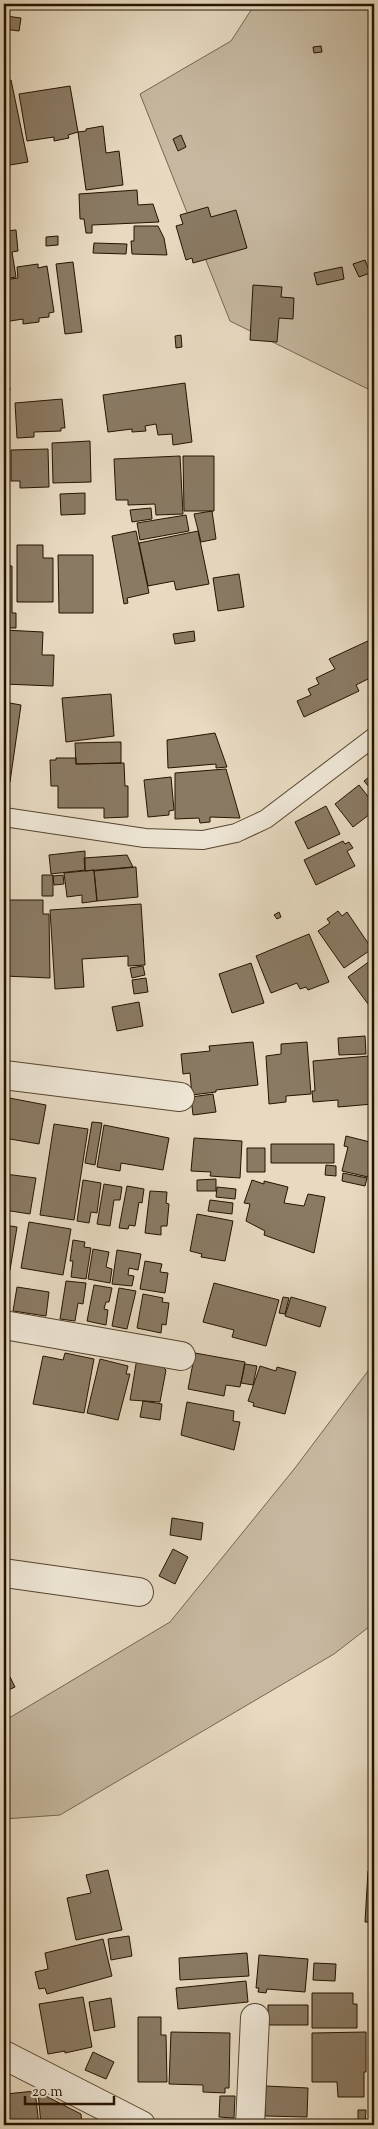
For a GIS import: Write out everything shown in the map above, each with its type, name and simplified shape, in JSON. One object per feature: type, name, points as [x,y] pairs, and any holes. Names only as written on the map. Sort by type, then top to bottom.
[{"type":"street","points":[[4,1075],[180,1097]]},
{"type":"street","points":[[4,1324],[181,1356]]},
{"type":"street","points":[[4,1573],[139,1592]]},
{"type":"street","points":[[250,2125],[255,2018]]},
{"type":"street","points":[[4,2055],[131,2124]]},
{"type":"lane","points":[[4,817],[145,838],[203,840],[236,833],[266,819],[374,738]]},
{"type":"shaded area","points":[[255,4],[374,4],[374,392],[230,321],[140,94],[231,41]]},
{"type":"shaded area","points":[[374,1363],[374,1623],[334,1654],[60,1815],[4,1819],[4,1721],[170,1622],[295,1468]]},
{"type":"building","points":[[6,16],[21,18],[19,31],[4,29]]},
{"type":"building","points":[[321,46],[322,52],[314,53],[313,47]]},
{"type":"building","points":[[11,80],[28,162],[4,166],[4,88],[7,87],[6,81]]},
{"type":"building","points":[[70,86],[78,132],[68,135],[69,138],[54,141],[54,137],[27,141],[19,94]]},
{"type":"building","points":[[103,126],[106,153],[119,151],[123,185],[86,190],[78,132]]},
{"type":"building","points":[[181,135],[186,147],[178,151],[173,139]]},
{"type":"building","points":[[137,190],[138,205],[153,204],[159,222],[92,225],[92,233],[86,233],[84,219],[80,219],[79,194]]},
{"type":"building","points":[[208,207],[211,217],[236,210],[247,248],[193,263],[192,258],[186,260],[176,226],[183,224],[180,215]]},
{"type":"building","points":[[134,226],[158,226],[164,238],[167,255],[132,254],[131,241],[134,241]]},
{"type":"building","points":[[16,230],[18,251],[12,252],[16,277],[4,279],[4,231]]},
{"type":"building","points":[[58,236],[58,245],[46,246],[46,237]]},
{"type":"building","points":[[94,243],[127,244],[126,254],[93,253]]},
{"type":"building","points":[[365,260],[370,273],[359,277],[353,264]]},
{"type":"building","points":[[73,262],[82,332],[65,334],[56,264]]},
{"type":"building","points":[[38,264],[38,268],[47,266],[54,312],[49,313],[49,317],[39,318],[39,322],[23,324],[23,319],[4,322],[4,280],[18,278],[17,267]]},
{"type":"building","points":[[342,267],[344,279],[317,285],[314,273]]},
{"type":"building","points":[[253,285],[282,287],[281,297],[294,298],[293,319],[279,318],[277,342],[250,340]]},
{"type":"building","points":[[181,335],[182,347],[176,348],[175,336]]},
{"type":"building","points":[[185,383],[192,442],[173,445],[172,434],[158,435],[156,424],[145,426],[146,431],[132,432],[132,429],[108,432],[103,395]]},
{"type":"building","points":[[4,387],[10,388],[4,432]]},
{"type":"building","points":[[62,399],[65,428],[61,428],[61,431],[34,432],[34,437],[17,438],[15,403]]},
{"type":"building","points":[[90,441],[91,482],[53,483],[52,443]]},
{"type":"building","points":[[4,444],[8,444],[4,496]]},
{"type":"building","points":[[48,449],[49,487],[20,488],[20,481],[11,481],[11,450]]},
{"type":"building","points":[[180,456],[183,514],[156,515],[155,504],[128,505],[128,500],[116,500],[114,459]]},
{"type":"building","points":[[183,456],[214,456],[214,511],[184,511]]},
{"type":"building","points":[[85,493],[85,514],[61,515],[60,494]]},
{"type":"building","points":[[151,508],[152,519],[132,522],[130,510]]},
{"type":"building","points":[[212,511],[216,539],[201,542],[194,514]]},
{"type":"building","points":[[186,515],[189,531],[140,540],[137,523]]},
{"type":"building","points":[[136,531],[149,593],[127,598],[128,603],[124,604],[112,536]]},
{"type":"building","points":[[198,531],[209,584],[176,590],[174,581],[148,586],[139,543]]},
{"type":"building","points":[[17,545],[43,545],[43,558],[53,558],[53,602],[17,602]]},
{"type":"building","points":[[58,555],[93,555],[93,613],[59,613]]},
{"type":"building","points":[[4,566],[12,566],[12,613],[16,613],[16,628],[4,628]]},
{"type":"building","points":[[239,574],[244,607],[218,611],[213,578]]},
{"type":"building","points":[[4,630],[43,632],[42,655],[54,655],[53,686],[4,684]]},
{"type":"building","points":[[194,631],[195,641],[175,644],[173,634]]},
{"type":"building","points":[[370,640],[374,648],[374,676],[356,685],[359,691],[304,717],[297,701],[311,695],[308,689],[319,684],[316,678],[335,669],[329,659]]},
{"type":"building","points":[[111,694],[114,736],[66,742],[62,698]]},
{"type":"building","points":[[4,702],[21,705],[10,782],[4,781]]},
{"type":"building","points":[[215,733],[227,767],[216,768],[216,764],[168,768],[167,740]]},
{"type":"building","points":[[121,742],[121,763],[76,764],[75,743]]},
{"type":"building","points":[[56,758],[76,758],[76,764],[124,763],[125,786],[128,786],[128,817],[104,818],[104,808],[58,808],[58,786],[51,786],[50,760],[56,760]]},
{"type":"building","points":[[226,769],[240,818],[210,817],[210,822],[200,823],[199,818],[175,819],[175,773]]},
{"type":"building","points":[[374,773],[374,793],[364,781]]},
{"type":"building","points":[[171,777],[174,810],[169,811],[169,815],[148,817],[144,780]]},
{"type":"building","points":[[359,785],[374,804],[374,811],[353,827],[335,804]]},
{"type":"building","points":[[326,806],[340,834],[308,849],[295,822]]},
{"type":"building","points":[[343,841],[345,844],[349,842],[353,848],[347,851],[355,866],[316,885],[304,860]]},
{"type":"building","points":[[85,851],[85,870],[51,874],[49,855]]},
{"type":"building","points":[[127,855],[133,867],[85,871],[84,858]]},
{"type":"building","points":[[136,867],[138,897],[97,901],[94,871]]},
{"type":"building","points":[[94,870],[97,901],[82,903],[82,895],[67,897],[64,873]]},
{"type":"building","points":[[42,875],[53,875],[53,896],[42,896]]},
{"type":"building","points":[[63,875],[64,884],[54,885],[53,876]]},
{"type":"building","points":[[4,900],[43,900],[43,914],[49,914],[50,978],[4,976]]},
{"type":"building","points":[[141,904],[145,965],[128,966],[128,956],[82,959],[84,987],[55,989],[50,910]]},
{"type":"building","points":[[338,911],[342,916],[347,912],[372,949],[344,968],[318,931],[330,923],[327,919]]},
{"type":"building","points":[[279,912],[281,917],[277,919],[274,915]]},
{"type":"building","points":[[309,934],[329,982],[308,990],[306,987],[300,989],[297,983],[271,993],[256,956]]},
{"type":"building","points":[[374,958],[374,1012],[348,977]]},
{"type":"building","points":[[251,963],[264,1003],[232,1013],[219,974]]},
{"type":"building","points":[[143,966],[145,975],[132,978],[130,968]]},
{"type":"building","points":[[146,978],[148,992],[134,994],[132,980]]},
{"type":"building","points":[[139,1002],[143,1026],[117,1031],[112,1007]]},
{"type":"building","points":[[365,1036],[366,1054],[339,1055],[338,1038]]},
{"type":"building","points":[[253,1042],[258,1085],[192,1095],[190,1073],[183,1074],[181,1054],[210,1051],[209,1046]]},
{"type":"building","points":[[307,1042],[311,1094],[286,1096],[286,1102],[269,1104],[266,1056],[281,1054],[281,1044]]},
{"type":"building","points":[[369,1056],[373,1104],[338,1107],[338,1100],[313,1102],[312,1091],[315,1091],[313,1061]]},
{"type":"building","points":[[213,1094],[216,1112],[193,1115],[191,1097]]},
{"type":"building","points":[[4,1097],[46,1105],[39,1144],[4,1138]]},
{"type":"building","points":[[92,1122],[102,1123],[95,1165],[85,1163]]},
{"type":"building","points":[[54,1124],[88,1129],[74,1220],[40,1215]]},
{"type":"building","points":[[104,1125],[169,1138],[163,1170],[121,1163],[120,1171],[97,1167]]},
{"type":"building","points":[[346,1136],[374,1143],[374,1153],[368,1177],[342,1171],[348,1147],[344,1146]]},
{"type":"building","points":[[194,1138],[242,1141],[240,1178],[210,1176],[211,1172],[191,1171]]},
{"type":"building","points":[[271,1144],[334,1144],[334,1163],[271,1163]]},
{"type":"building","points":[[247,1148],[265,1148],[265,1172],[247,1172]]},
{"type":"building","points":[[326,1165],[336,1166],[336,1176],[325,1175]]},
{"type":"building","points":[[4,1170],[6,1170],[5,1174],[36,1178],[30,1214],[4,1210]]},
{"type":"building","points":[[343,1173],[367,1178],[365,1186],[342,1181]]},
{"type":"building","points":[[216,1179],[216,1191],[197,1191],[197,1180]]},
{"type":"building","points":[[83,1180],[101,1183],[97,1213],[91,1212],[89,1223],[77,1221]]},
{"type":"building","points":[[252,1180],[264,1184],[264,1181],[288,1187],[284,1203],[304,1206],[308,1194],[325,1197],[314,1253],[264,1235],[265,1231],[246,1221],[250,1204],[244,1203]]},
{"type":"building","points":[[104,1184],[122,1187],[120,1200],[114,1200],[110,1226],[97,1224]]},
{"type":"building","points":[[127,1186],[144,1189],[142,1203],[139,1202],[135,1226],[129,1225],[128,1229],[119,1228]]},
{"type":"building","points":[[217,1187],[236,1189],[235,1199],[216,1197]]},
{"type":"building","points":[[150,1191],[167,1192],[166,1203],[169,1204],[167,1226],[161,1226],[161,1235],[145,1233]]},
{"type":"building","points":[[210,1200],[233,1203],[232,1214],[208,1211]]},
{"type":"building","points":[[197,1214],[233,1221],[225,1261],[201,1257],[202,1254],[190,1251]]},
{"type":"building","points":[[29,1222],[71,1229],[63,1275],[21,1268]]},
{"type":"building","points":[[4,1225],[17,1227],[10,1270],[4,1268]]},
{"type":"building","points":[[73,1240],[85,1242],[84,1247],[91,1248],[86,1279],[71,1277],[73,1261],[70,1261]]},
{"type":"building","points":[[93,1249],[109,1252],[106,1267],[112,1269],[110,1283],[88,1279]]},
{"type":"building","points":[[117,1250],[141,1254],[138,1270],[129,1268],[128,1275],[134,1276],[132,1286],[112,1284]]},
{"type":"building","points":[[145,1261],[162,1264],[160,1272],[168,1273],[165,1293],[140,1289]]},
{"type":"building","points":[[66,1281],[86,1283],[83,1304],[78,1303],[75,1321],[60,1319]]},
{"type":"building","points":[[214,1283],[279,1300],[266,1346],[232,1337],[234,1330],[203,1322]]},
{"type":"building","points":[[94,1285],[112,1288],[109,1302],[106,1302],[104,1309],[108,1310],[106,1325],[87,1321]]},
{"type":"building","points":[[17,1287],[49,1292],[46,1316],[13,1311]]},
{"type":"building","points":[[119,1288],[136,1291],[127,1329],[112,1326]]},
{"type":"building","points":[[143,1294],[163,1298],[162,1302],[169,1303],[166,1325],[162,1324],[161,1333],[137,1328]]},
{"type":"building","points":[[283,1297],[289,1298],[285,1314],[279,1313]]},
{"type":"building","points":[[291,1297],[326,1307],[320,1327],[285,1316]]},
{"type":"building","points":[[65,1353],[94,1359],[84,1413],[33,1404],[43,1356],[63,1360]]},
{"type":"building","points":[[195,1353],[245,1362],[240,1387],[226,1385],[224,1396],[188,1389]]},
{"type":"building","points":[[137,1358],[157,1361],[166,1370],[160,1402],[130,1400]]},
{"type":"building","points":[[100,1359],[128,1366],[126,1374],[130,1374],[118,1420],[87,1413]]},
{"type":"building","points":[[245,1364],[257,1366],[253,1385],[241,1383]]},
{"type":"building","points":[[260,1366],[276,1371],[277,1367],[296,1372],[285,1414],[253,1406],[254,1403],[248,1401]]},
{"type":"building","points":[[143,1401],[162,1404],[160,1420],[140,1417]]},
{"type":"building","points":[[187,1402],[234,1411],[233,1421],[240,1422],[234,1450],[181,1435]]},
{"type":"building","points":[[172,1518],[203,1523],[201,1540],[170,1535]]},
{"type":"building","points":[[173,1549],[188,1557],[175,1584],[159,1576]]},
{"type":"building","points":[[10,1677],[15,1687],[4,1692],[4,1680]]},
{"type":"building","points":[[108,1870],[122,1930],[76,1940],[67,1898],[91,1893],[86,1875]]},
{"type":"building","points":[[368,1871],[374,1872],[374,1922],[365,1922]]},
{"type":"building","points":[[129,1936],[132,1956],[111,1960],[108,1939]]},
{"type":"building","points":[[103,1939],[112,1976],[47,1994],[45,1988],[39,1989],[35,1972],[48,1969],[45,1953]]},
{"type":"building","points":[[4,1946],[8,1959],[4,1960]]},
{"type":"building","points":[[247,1953],[249,1976],[180,1980],[179,1958]]},
{"type":"building","points":[[259,1955],[308,1959],[305,1992],[267,1989],[266,1993],[258,1992],[259,1988],[256,1988]]},
{"type":"building","points":[[314,1963],[336,1964],[335,1981],[313,1980]]},
{"type":"building","points":[[246,1981],[248,2002],[178,2009],[176,1988]]},
{"type":"building","points":[[312,1993],[353,1993],[353,2004],[357,2004],[357,2028],[312,2028]]},
{"type":"building","points":[[83,1997],[92,2047],[65,2053],[65,2051],[48,2054],[39,2004]]},
{"type":"building","points":[[111,1998],[115,2027],[94,2031],[89,2002]]},
{"type":"building","points":[[268,2005],[308,2005],[308,2025],[268,2025]]},
{"type":"building","points":[[138,2017],[161,2017],[161,2035],[166,2035],[167,2082],[138,2082]]},
{"type":"building","points":[[171,2032],[230,2033],[229,2088],[225,2088],[225,2093],[203,2092],[203,2085],[169,2084]]},
{"type":"building","points":[[366,2032],[364,2097],[338,2097],[337,2082],[312,2082],[312,2033]]},
{"type":"building","points":[[93,2052],[114,2062],[106,2079],[85,2070]]},
{"type":"building","points":[[266,2086],[308,2088],[307,2117],[265,2116]]},
{"type":"building","points":[[35,2091],[39,2125],[9,2125],[6,2094]]},
{"type":"building","points":[[38,2092],[81,2114],[82,2125],[41,2125]]},
{"type":"building","points":[[220,2096],[235,2096],[234,2118],[219,2117]]},
{"type":"building","points":[[4,2106],[6,2125],[4,2125]]},
{"type":"building","points":[[358,2110],[366,2110],[365,2125],[358,2125]]}]
